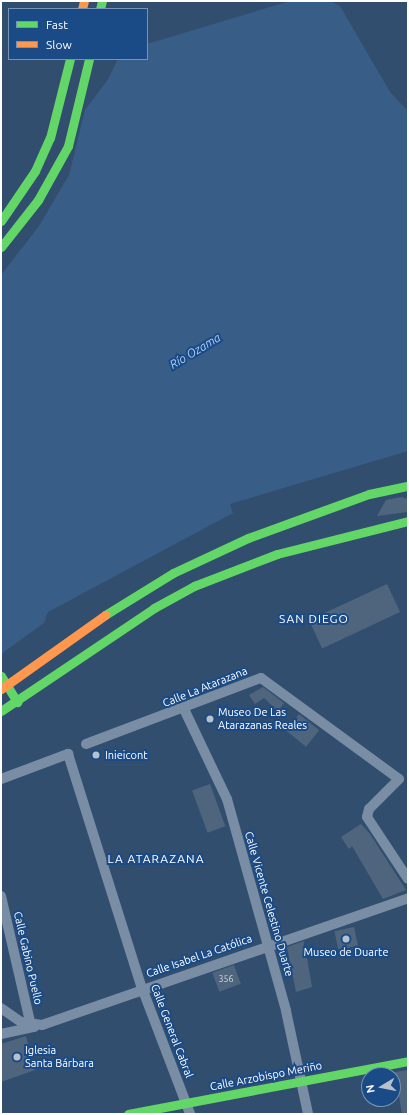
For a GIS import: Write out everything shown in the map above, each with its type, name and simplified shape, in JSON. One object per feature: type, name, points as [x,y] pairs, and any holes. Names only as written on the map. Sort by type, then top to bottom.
[{"type":"main road","points":[[1,221],[35,171],[50,138],[70,60]]},
{"type":"main road","points":[[1,247],[38,200],[68,146],[89,60]]},
{"type":"main road","points":[[4,687],[94,621],[205,557],[369,494],[408,486]]},
{"type":"main road","points":[[1,711],[17,702],[154,608],[194,586],[277,554],[408,521]]},
{"type":"main road","points":[[1,676],[4,687],[17,702]]},
{"type":"main road","name":"Calle Arzobispo Meriño","points":[[128,1114],[408,1061]]},
{"type":"street","name":"Calle La Atarazana","points":[[86,744],[184,709],[261,678],[404,779]]},
{"type":"street","name":"Calle Vicente Celestino Duarte","points":[[184,709],[227,799],[269,945],[302,1080],[308,1114]]},
{"type":"street","name":"Calle General Cabral","points":[[1,779],[65,753],[68,754],[142,988],[190,1114]]},
{"type":"street","points":[[404,779],[368,809],[367,817],[408,879]]},
{"type":"street","name":"Calle Gabino Puello","points":[[1,896],[31,1026]]},
{"type":"street","name":"Calle Isabel La Católica","points":[[31,1026],[42,1025],[142,988],[408,898]]},
{"type":"street","points":[[1,1008],[31,1026]]},
{"type":"street","points":[[1,1034],[42,1025]]},
{"type":"water","name":"Río Ozama","points":[[290,1],[330,1],[340,6],[390,92],[408,111],[408,451],[230,504],[233,513],[48,612],[44,623],[1,654],[1,275],[39,226],[69,175],[85,110],[107,81],[118,60],[148,60],[148,44]]},
{"type":"building","points":[[401,497],[408,499],[408,512],[377,516],[386,500]]},
{"type":"building","points":[[387,584],[400,612],[322,648],[309,620]]},
{"type":"building","points":[[263,687],[284,703],[278,711],[264,698],[255,704],[249,695]]},
{"type":"building","points":[[299,714],[319,730],[306,747],[286,730]]},
{"type":"building","points":[[210,784],[225,826],[208,833],[192,790]]},
{"type":"building","points":[[361,824],[370,834],[406,890],[383,899],[352,846],[349,849],[341,837]]},
{"type":"building","name":"Museo de Duarte","points":[[354,927],[358,946],[338,950],[334,931]]},
{"type":"building","points":[[304,941],[312,987],[296,992],[287,947]]},
{"type":"building","points":[[234,965],[241,984],[219,992],[212,973]]},
{"type":"building","name":"Iglesia Santa Bárbara","points":[[26,1036],[35,1070],[1,1082],[1,1044]]},
{"type":"building","points":[[408,1070],[408,1114],[402,1114],[401,1107],[401,1071]]},
{"type":"traffic: fast","points":[[100,8],[102,1]]},
{"type":"traffic: fast","points":[[1,221],[35,171],[50,138],[70,60]]},
{"type":"traffic: fast","points":[[1,247],[38,200],[68,146],[89,60]]},
{"type":"traffic: fast","points":[[105,615],[173,573],[248,538],[369,494],[408,486]]},
{"type":"traffic: fast","points":[[1,711],[154,608],[194,586],[277,554],[408,521]]},
{"type":"traffic: fast","points":[[1,676],[17,702]]},
{"type":"traffic: fast","points":[[128,1114],[408,1061]]},
{"type":"traffic: slow","points":[[82,8],[84,1]]},
{"type":"traffic: slow","points":[[1,689],[105,615]]},
{"type":"place","name":"Museo De Las Atarazanas Reales","points":[[210,719]]},
{"type":"place","name":"Inieicont","points":[[96,755]]},
{"type":"place","name":"Museo de Duarte","points":[[346,939]]},
{"type":"place","name":"Iglesia Santa Bárbara","points":[[17,1057]]},
{"type":"district","name":"SAN DIEGO","points":[[314,619]]},
{"type":"district","name":"LA ATARAZANA","points":[[156,859]]}]
